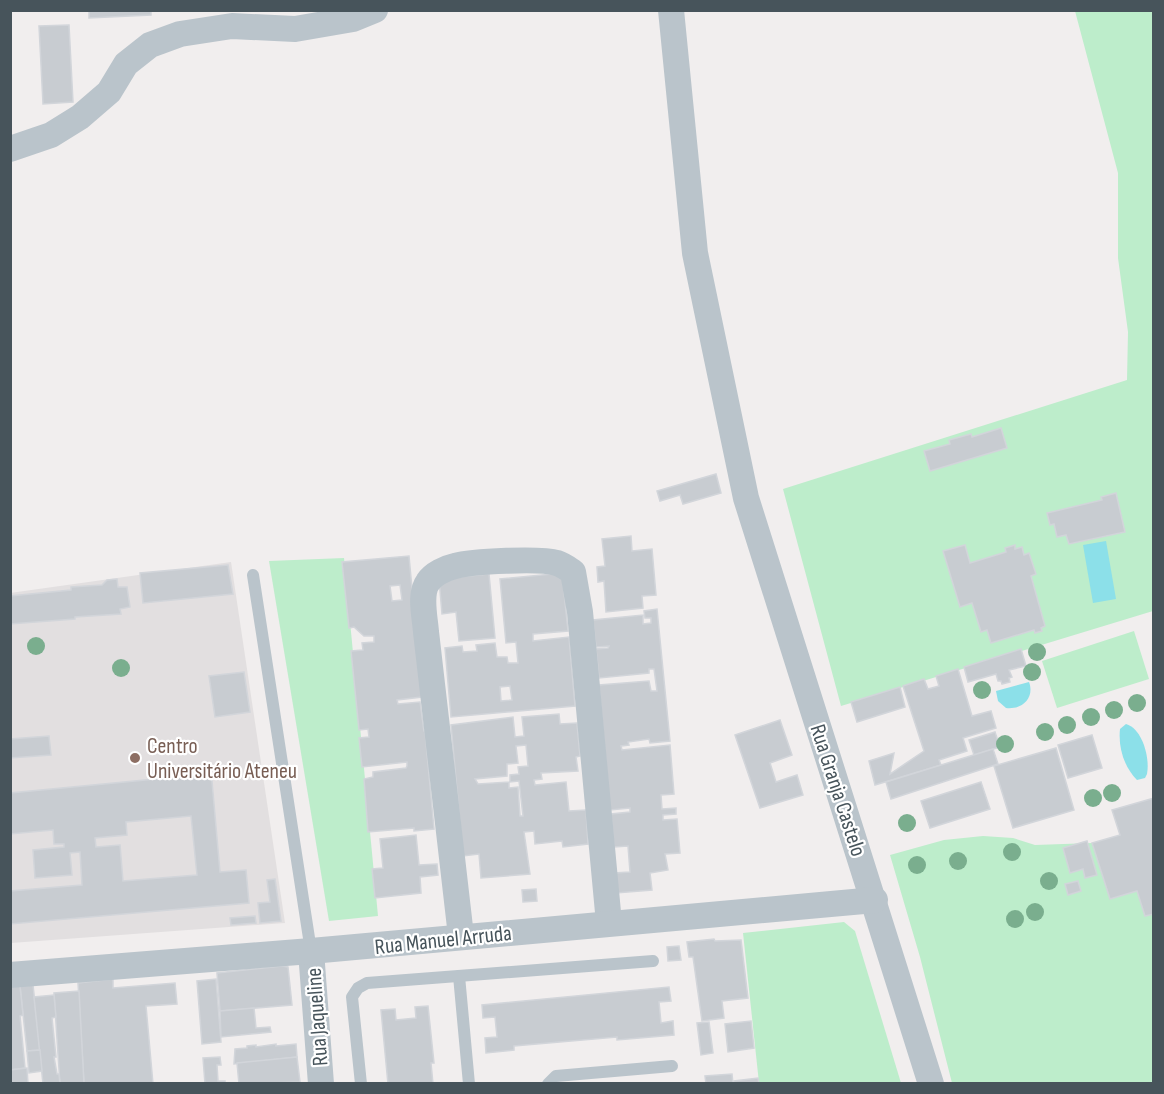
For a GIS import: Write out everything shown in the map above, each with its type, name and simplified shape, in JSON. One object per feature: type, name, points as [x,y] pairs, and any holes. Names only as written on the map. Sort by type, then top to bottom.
[{"type":"street","points":[[10,149],[51,135],[80,117],[109,92],[126,63],[150,45],[180,34],[232,26],[295,29],[353,19],[375,10]]},
{"type":"street","name":"Rua Granja Castelo","points":[[671,10],[695,253],[746,498],[931,1083]]},
{"type":"street","points":[[461,936],[426,632],[424,591],[429,581],[440,572],[463,565],[540,560],[556,563],[573,572],[580,612],[609,923]]},
{"type":"street","name":"Rua Manuel Arruda","points":[[10,975],[311,951],[875,900]]},
{"type":"street","name":"Rua Jaqueline","points":[[311,951],[321,1083]]},
{"type":"lane","points":[[253,575],[311,951]]},
{"type":"lane","points":[[361,1083],[352,997],[358,988],[368,983],[653,961]]},
{"type":"lane","points":[[459,976],[468,1083]]},
{"type":"lane","points":[[548,1083],[556,1076],[602,1077],[672,1066]]},
{"type":"shaded area","name":"Centro Universitário Ateneu","points":[[231,562],[285,923],[11,943],[10,593]]},
{"type":"green space","points":[[1075,11],[1153,11],[1153,611],[841,706],[783,489],[1127,380],[1128,332],[1118,258],[1118,173]]},
{"type":"green space","points":[[344,558],[378,916],[329,921],[269,561]]},
{"type":"green space","points":[[1134,631],[1149,679],[1057,708],[1042,661]]},
{"type":"green space","points":[[983,836],[1013,838],[1035,845],[1092,843],[1110,899],[1137,891],[1153,914],[1153,1083],[952,1083],[920,957],[890,855],[944,840]]},
{"type":"green space","points":[[844,922],[855,931],[901,1083],[759,1083],[743,933]]},
{"type":"water","points":[[1106,541],[1116,599],[1093,603],[1083,545]]},
{"type":"water","points":[[1029,682],[1029,698],[1022,705],[1006,708],[998,701],[996,691]]},
{"type":"water","points":[[1126,724],[1137,732],[1144,745],[1148,768],[1145,778],[1137,780],[1123,756],[1120,729]]},
{"type":"building","points":[[89,10],[151,10],[151,15],[89,18]]},
{"type":"building","points":[[69,25],[73,102],[43,104],[39,26]]},
{"type":"building","points":[[1001,428],[1007,448],[930,471],[924,451],[950,444],[949,440],[971,434],[972,437]]},
{"type":"building","points":[[716,474],[721,493],[683,504],[680,495],[660,501],[657,491]]},
{"type":"building","points":[[1116,493],[1125,532],[1069,544],[1066,535],[1057,537],[1054,524],[1050,525],[1047,513],[1102,500],[1101,497]]},
{"type":"building","points":[[631,536],[632,551],[652,549],[656,595],[642,596],[643,608],[606,612],[604,581],[598,582],[597,567],[605,566],[602,539]]},
{"type":"building","points":[[965,545],[970,563],[1006,552],[1005,548],[1015,545],[1015,549],[1022,547],[1024,555],[1029,553],[1036,574],[1031,576],[1045,626],[1041,628],[1042,631],[1035,633],[1034,630],[991,643],[987,630],[981,632],[972,603],[960,607],[943,551]]},
{"type":"building","points":[[409,556],[422,697],[397,700],[398,704],[420,702],[434,829],[414,831],[414,828],[368,832],[364,779],[373,777],[373,772],[406,768],[407,762],[362,767],[359,738],[369,737],[368,729],[359,730],[351,651],[363,650],[362,643],[374,642],[374,636],[364,636],[354,627],[349,628],[342,562]],"holes":[[[400,585],[402,600],[392,601],[390,586]]]},
{"type":"building","points":[[228,565],[233,594],[143,603],[140,573]]},
{"type":"building","points":[[562,573],[568,631],[533,634],[533,641],[569,637],[575,706],[451,717],[445,648],[462,646],[463,652],[477,651],[476,645],[495,643],[497,657],[507,657],[508,663],[518,663],[516,642],[506,643],[500,579]],"holes":[[[510,686],[512,700],[501,701],[500,687]]]},
{"type":"building","points":[[489,574],[495,638],[459,641],[456,612],[442,614],[439,579]]},
{"type":"building","points":[[117,579],[118,587],[127,587],[130,607],[120,609],[121,614],[10,624],[10,596],[71,590],[71,587],[102,585],[107,580]]},
{"type":"building","points":[[657,609],[670,741],[650,743],[649,739],[628,742],[629,745],[621,746],[622,750],[670,745],[674,794],[661,795],[662,809],[676,808],[676,814],[663,815],[663,820],[677,819],[680,853],[665,854],[668,870],[650,873],[652,890],[616,893],[614,873],[630,872],[628,846],[614,847],[611,814],[630,812],[630,808],[610,810],[599,685],[649,681],[651,691],[657,691],[654,669],[649,669],[649,673],[599,678],[596,649],[609,646],[596,647],[593,620],[643,615],[643,624],[651,623],[651,618],[645,618],[644,611]]},
{"type":"building","points":[[1021,649],[1026,666],[1009,670],[1012,677],[1009,678],[1010,682],[1002,684],[998,681],[996,674],[968,682],[964,667]]},
{"type":"building","points":[[958,669],[972,716],[991,711],[996,728],[963,738],[967,751],[939,760],[941,765],[875,785],[869,761],[894,753],[890,774],[924,751],[903,686],[924,679],[928,689],[939,686],[936,676]]},
{"type":"building","points":[[244,672],[250,712],[215,717],[209,676]]},
{"type":"building","points":[[900,687],[905,707],[857,722],[851,702]]},
{"type":"building","points":[[559,714],[560,724],[577,723],[580,756],[576,757],[578,771],[541,773],[542,779],[534,780],[535,785],[566,782],[569,811],[586,810],[588,844],[563,847],[562,841],[535,844],[534,831],[524,832],[530,874],[481,878],[479,854],[463,856],[451,725],[513,717],[515,737],[524,736],[522,717]],"holes":[[[526,745],[528,766],[518,767],[519,774],[510,775],[510,782],[519,781],[523,816],[520,816],[518,787],[509,788],[509,782],[478,784],[475,779],[507,776],[507,764],[518,763],[516,746]]]},
{"type":"building","points":[[780,720],[792,755],[770,763],[776,782],[797,775],[803,795],[760,808],[735,735]]},
{"type":"building","points":[[995,732],[1000,747],[974,755],[969,740]]},
{"type":"building","points":[[1092,735],[1102,768],[1068,778],[1058,745]]},
{"type":"building","points":[[49,736],[51,755],[10,758],[10,739]]},
{"type":"building","points":[[1056,748],[1074,810],[1013,828],[994,766]]},
{"type":"building","points":[[993,749],[998,764],[891,799],[886,782]]},
{"type":"building","points":[[206,770],[211,770],[220,872],[246,870],[249,903],[10,924],[10,891],[82,885],[80,852],[70,853],[72,875],[35,878],[33,850],[64,847],[64,844],[54,844],[53,830],[10,834],[10,793],[207,774]],"holes":[[[191,816],[197,875],[123,881],[120,845],[96,847],[95,838],[127,835],[126,822]]]},
{"type":"building","points":[[981,782],[990,809],[930,828],[921,801]]},
{"type":"building","points":[[1154,798],[1154,914],[1145,916],[1137,891],[1110,899],[1092,843],[1120,835],[1112,810]]},
{"type":"building","points":[[416,835],[419,865],[437,864],[438,875],[420,877],[421,893],[375,898],[372,869],[383,868],[380,839]]},
{"type":"building","points":[[1087,841],[1097,875],[1085,878],[1083,869],[1070,873],[1063,848]]},
{"type":"building","points":[[275,879],[281,921],[260,923],[258,903],[270,902],[267,880]]},
{"type":"building","points":[[1078,881],[1081,891],[1068,895],[1065,884]]},
{"type":"building","points":[[536,889],[537,901],[523,902],[522,890]]},
{"type":"building","points":[[255,916],[256,923],[231,925],[230,918]]},
{"type":"building","points":[[714,939],[715,941],[741,940],[748,998],[722,1001],[724,1018],[702,1021],[693,957],[689,957],[687,942]]},
{"type":"building","points":[[679,946],[681,960],[668,961],[667,947]]},
{"type":"building","points":[[288,967],[292,1005],[220,1011],[217,973]]},
{"type":"building","points":[[113,979],[113,988],[175,983],[177,1004],[146,1006],[153,1084],[84,1084],[78,983]]},
{"type":"building","points":[[216,979],[221,1042],[202,1044],[197,981]]},
{"type":"building","points":[[33,985],[40,1050],[27,1051],[20,986]]},
{"type":"building","points":[[20,986],[23,1015],[20,1016],[25,1068],[10,1070],[10,987]]},
{"type":"building","points":[[669,987],[671,1001],[659,1002],[661,1023],[673,1021],[674,1035],[617,1040],[617,1037],[514,1046],[514,1050],[486,1053],[485,1038],[497,1037],[495,1017],[483,1018],[482,1005]]},
{"type":"building","points":[[79,991],[84,1084],[60,1084],[54,993]]},
{"type":"building","points":[[54,995],[56,1017],[52,1018],[56,1057],[54,1057],[60,1084],[43,1084],[34,997]]},
{"type":"building","points":[[428,1006],[434,1063],[431,1063],[433,1084],[388,1084],[381,1010],[395,1009],[396,1020],[416,1018],[415,1007]]},
{"type":"building","points":[[254,1008],[256,1028],[270,1027],[271,1032],[221,1037],[220,1011]]},
{"type":"building","points":[[751,1021],[754,1048],[728,1052],[725,1024]]},
{"type":"building","points":[[709,1022],[713,1053],[701,1055],[697,1023]]},
{"type":"building","points":[[276,1044],[276,1046],[296,1044],[297,1057],[234,1064],[235,1049]]},
{"type":"building","points":[[40,1050],[42,1071],[29,1073],[27,1051]]},
{"type":"building","points":[[220,1057],[221,1065],[217,1065],[218,1081],[225,1081],[225,1084],[205,1084],[203,1058]]},
{"type":"building","points":[[297,1057],[300,1082],[239,1084],[237,1063]]},
{"type":"building","points":[[27,1068],[28,1084],[10,1084],[10,1070]]},
{"type":"building","points":[[732,1074],[733,1084],[706,1084],[705,1076]]},
{"type":"building","points":[[758,1078],[759,1084],[734,1084],[734,1081]]},
{"type":"place","name":"Centro Universitário Ateneu","points":[[135,758]]}]
